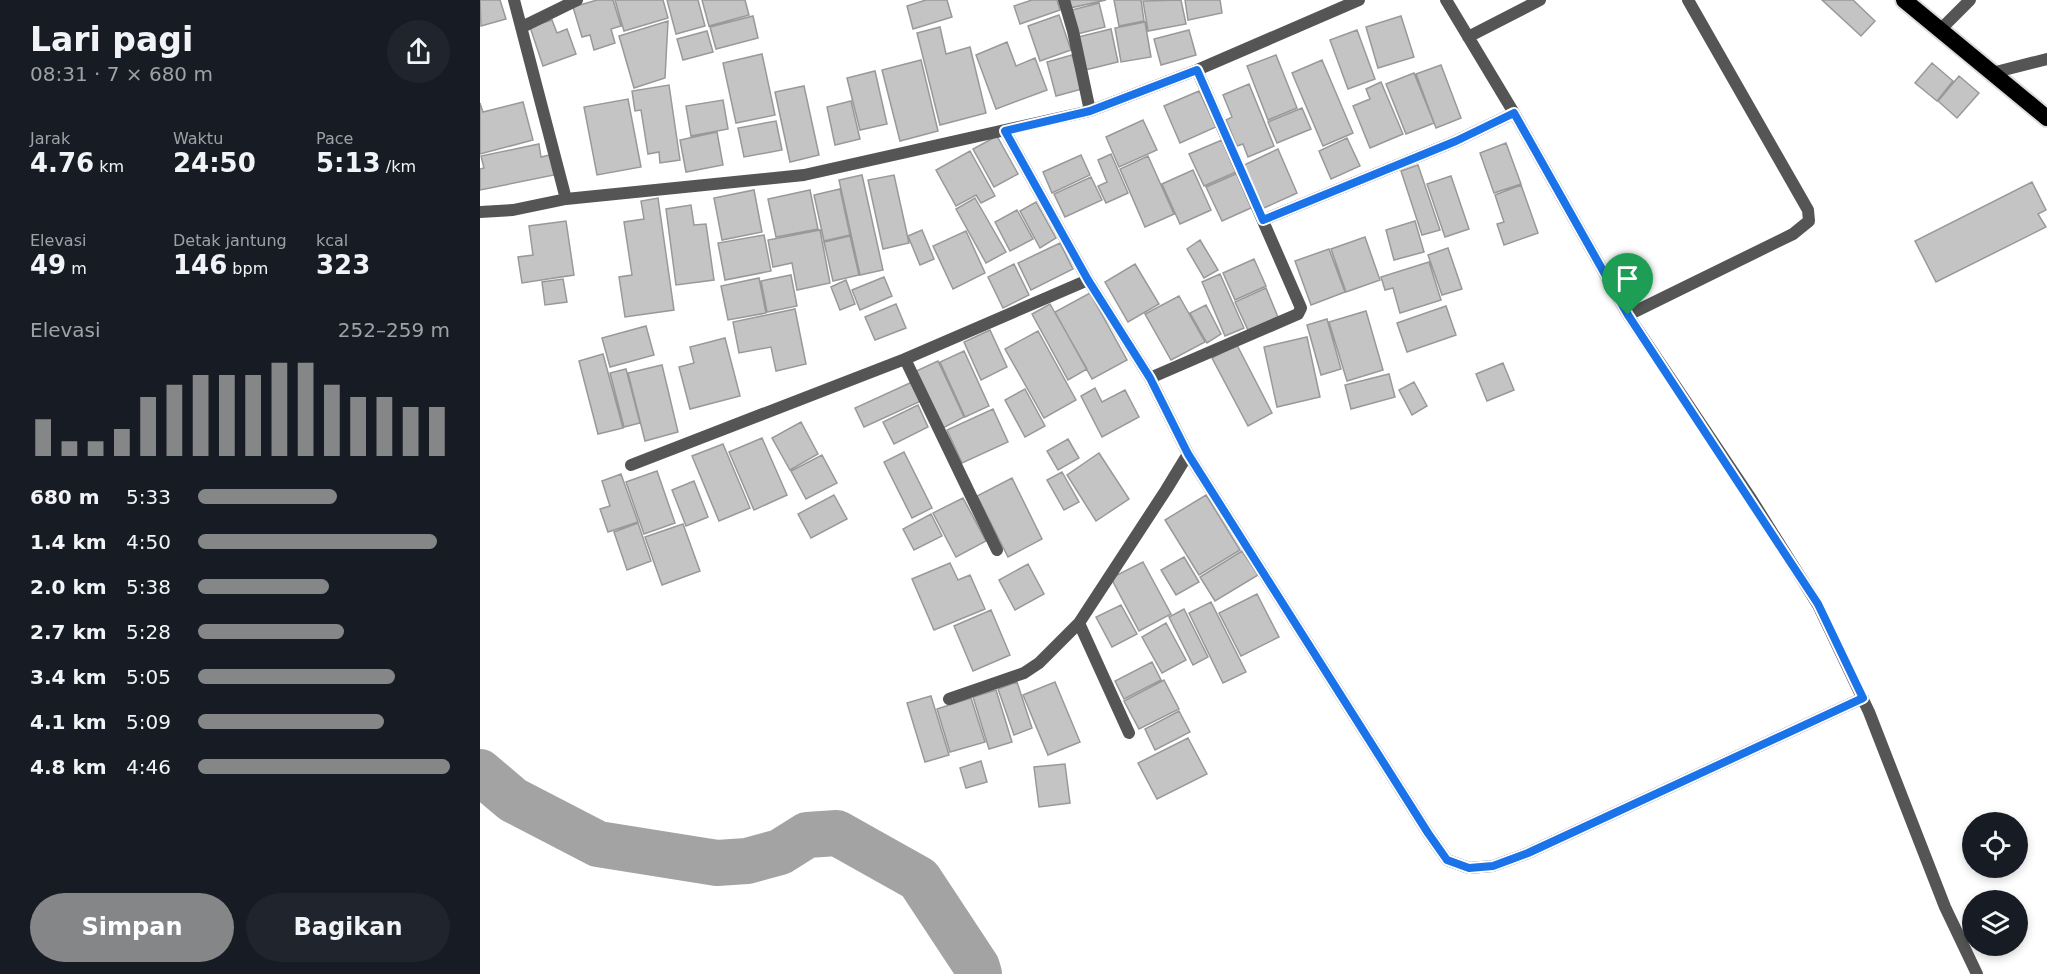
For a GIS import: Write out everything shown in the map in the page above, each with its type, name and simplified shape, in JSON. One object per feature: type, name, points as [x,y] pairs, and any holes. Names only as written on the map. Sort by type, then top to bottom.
[{"type":"highway","points":[[1904,0],[2047,118]]},
{"type":"street","points":[[514,0],[566,199]]},
{"type":"street","points":[[522,27],[578,0]]},
{"type":"street","points":[[1064,0],[1090,111]]},
{"type":"street","points":[[480,212],[513,210],[566,199],[804,176],[1090,111],[1197,70],[1359,0]]},
{"type":"street","points":[[1446,0],[1514,113],[1628,315],[1818,604],[1863,698],[1945,908],[1977,974]]},
{"type":"street","points":[[1468,37],[1540,0]]},
{"type":"street","points":[[1628,315],[1793,234],[1809,221],[1808,210],[1688,0]]},
{"type":"street","points":[[1939,31],[1970,0]]},
{"type":"street","points":[[1992,73],[2047,59]]},
{"type":"street","points":[[1150,378],[1301,311],[1197,70]]},
{"type":"street","points":[[1263,220],[1456,141],[1514,113]]},
{"type":"street","points":[[1005,131],[1088,280],[1150,378],[1188,454],[1447,860],[1469,868],[1493,866],[1528,853],[1863,698]]},
{"type":"street","points":[[631,465],[905,359],[1088,280]]},
{"type":"street","points":[[905,359],[997,550]]},
{"type":"street","points":[[949,699],[1024,673],[1039,663],[1079,623],[1188,454]]},
{"type":"street","points":[[1079,623],[1129,734]]},
{"type":"building","points":[[480,0],[500,0],[506,19],[481,26]]},
{"type":"building","points":[[597,0],[613,0],[621,26],[611,29],[615,43],[594,50],[590,35],[582,37],[573,7]]},
{"type":"building","points":[[615,0],[663,0],[668,18],[624,31]]},
{"type":"building","points":[[667,0],[698,0],[705,26],[676,34]]},
{"type":"building","points":[[702,0],[745,0],[749,15],[709,26]]},
{"type":"building","points":[[926,0],[947,0],[952,17],[913,29],[907,6]]},
{"type":"building","points":[[1032,0],[1057,0],[1060,10],[1020,24],[1014,6]]},
{"type":"building","points":[[1068,0],[1106,0],[1070,8]]},
{"type":"building","points":[[1114,0],[1141,0],[1144,21],[1119,26]]},
{"type":"building","points":[[1181,0],[1186,24],[1148,31],[1143,1]]},
{"type":"building","points":[[1185,0],[1220,0],[1222,13],[1188,20]]},
{"type":"building","points":[[1822,0],[1853,0],[1875,21],[1861,36]]},
{"type":"building","points":[[1099,3],[1105,27],[1077,34],[1072,10]]},
{"type":"building","points":[[1059,15],[1071,50],[1040,61],[1028,26]]},
{"type":"building","points":[[753,16],[758,38],[716,49],[710,27]]},
{"type":"building","points":[[1401,16],[1414,57],[1378,68],[1366,27]]},
{"type":"building","points":[[552,20],[557,33],[567,29],[576,54],[543,66],[530,27]]},
{"type":"building","points":[[668,21],[665,78],[634,88],[619,36]]},
{"type":"building","points":[[1145,22],[1151,57],[1121,62],[1115,28]]},
{"type":"building","points":[[940,27],[946,54],[970,47],[986,113],[940,125],[917,33]]},
{"type":"building","points":[[1111,29],[1118,62],[1085,70],[1078,37]]},
{"type":"building","points":[[1189,30],[1196,55],[1161,65],[1154,39]]},
{"type":"building","points":[[1357,30],[1375,79],[1348,89],[1330,40]]},
{"type":"building","points":[[707,31],[713,52],[683,60],[677,39]]},
{"type":"building","points":[[1007,42],[1016,66],[1035,58],[1047,90],[996,109],[976,55]]},
{"type":"building","points":[[762,54],[775,115],[736,123],[723,63]]},
{"type":"building","points":[[1072,55],[1082,89],[1056,96],[1047,62]]},
{"type":"building","points":[[1276,55],[1297,108],[1268,120],[1247,66]]},
{"type":"building","points":[[921,60],[938,131],[900,141],[882,70]]},
{"type":"building","points":[[1322,60],[1353,133],[1323,146],[1292,73]]},
{"type":"building","points":[[1932,63],[1953,81],[1937,101],[1915,83]]},
{"type":"building","points":[[1441,65],[1461,118],[1436,128],[1416,74]]},
{"type":"building","points":[[875,71],[887,124],[860,130],[847,78]]},
{"type":"building","points":[[1414,73],[1434,123],[1406,134],[1386,84]]},
{"type":"building","points":[[1959,76],[1979,93],[1957,118],[1938,101]]},
{"type":"building","points":[[1381,82],[1403,134],[1370,148],[1353,106],[1370,99],[1366,89]]},
{"type":"building","points":[[1249,84],[1274,146],[1248,157],[1243,144],[1237,146],[1226,120],[1232,117],[1223,95]]},
{"type":"building","points":[[669,85],[680,160],[660,163],[659,152],[648,154],[641,110],[635,111],[632,91]]},
{"type":"building","points":[[804,86],[819,155],[790,162],[775,92]]},
{"type":"building","points":[[1199,91],[1216,127],[1180,143],[1164,106]]},
{"type":"building","points":[[628,99],[641,167],[597,175],[584,107]]},
{"type":"building","points":[[723,100],[728,129],[691,136],[686,106]]},
{"type":"building","points":[[851,101],[860,139],[835,145],[827,107]]},
{"type":"building","points":[[523,102],[533,140],[480,154],[480,103],[483,112]]},
{"type":"building","points":[[1302,108],[1311,129],[1277,143],[1268,122]]},
{"type":"building","points":[[1143,120],[1157,150],[1119,167],[1106,137]]},
{"type":"building","points":[[776,121],[782,150],[744,157],[738,128]]},
{"type":"building","points":[[717,132],[723,165],[686,172],[680,140]]},
{"type":"building","points":[[997,136],[1018,174],[994,187],[973,149]]},
{"type":"building","points":[[1347,138],[1360,166],[1331,179],[1319,151]]},
{"type":"building","points":[[1222,140],[1236,172],[1204,186],[1189,154]]},
{"type":"building","points":[[1506,143],[1521,184],[1494,193],[1480,153]]},
{"type":"building","points":[[539,144],[541,157],[550,155],[554,175],[480,190],[480,169],[484,168],[481,156]]},
{"type":"building","points":[[1278,149],[1297,193],[1264,208],[1244,165]]},
{"type":"building","points":[[970,151],[995,196],[981,203],[976,195],[956,206],[936,170]]},
{"type":"building","points":[[1111,154],[1128,193],[1106,203],[1098,186],[1107,182],[1098,160]]},
{"type":"building","points":[[1081,155],[1090,175],[1052,193],[1043,172]]},
{"type":"building","points":[[1148,156],[1174,214],[1145,227],[1120,169]]},
{"type":"building","points":[[1418,165],[1440,230],[1422,235],[1401,171]]},
{"type":"building","points":[[1193,170],[1211,210],[1180,224],[1162,184]]},
{"type":"building","points":[[1238,173],[1253,207],[1222,221],[1206,187]]},
{"type":"building","points":[[862,175],[883,270],[860,275],[839,180]]},
{"type":"building","points":[[894,175],[909,243],[883,249],[868,180]]},
{"type":"building","points":[[1451,176],[1469,229],[1445,237],[1427,184]]},
{"type":"building","points":[[1091,177],[1102,200],[1065,217],[1054,194]]},
{"type":"building","points":[[2032,182],[2046,210],[2038,214],[2046,227],[1936,282],[1915,241]]},
{"type":"building","points":[[1521,185],[1538,233],[1504,245],[1497,224],[1504,222],[1495,195]]},
{"type":"building","points":[[840,189],[850,235],[824,241],[814,195]]},
{"type":"building","points":[[754,190],[762,232],[722,240],[714,198]]},
{"type":"building","points":[[810,190],[818,229],[776,237],[768,199]]},
{"type":"building","points":[[658,198],[674,310],[625,317],[619,277],[632,275],[624,222],[644,219],[641,201]]},
{"type":"building","points":[[975,198],[1006,252],[986,263],[956,209]]},
{"type":"building","points":[[1036,202],[1056,238],[1040,248],[1020,211]]},
{"type":"building","points":[[691,205],[694,225],[706,224],[714,280],[676,285],[666,209]]},
{"type":"building","points":[[1017,210],[1033,239],[1010,251],[995,222]]},
{"type":"building","points":[[566,221],[574,275],[522,283],[518,257],[533,255],[529,226]]},
{"type":"building","points":[[1415,221],[1424,252],[1394,260],[1386,230]]},
{"type":"building","points":[[820,230],[830,283],[797,290],[792,263],[773,267],[768,240]]},
{"type":"building","points":[[922,230],[934,259],[920,265],[908,236]]},
{"type":"building","points":[[966,231],[985,273],[953,289],[933,246]]},
{"type":"building","points":[[764,235],[771,271],[725,280],[718,243]]},
{"type":"building","points":[[850,236],[859,275],[833,281],[824,242]]},
{"type":"building","points":[[1365,237],[1380,280],[1346,292],[1331,249]]},
{"type":"building","points":[[1200,240],[1218,270],[1204,278],[1187,249]]},
{"type":"building","points":[[1060,243],[1073,269],[1031,290],[1018,263]]},
{"type":"building","points":[[1448,248],[1462,289],[1442,295],[1428,255]]},
{"type":"building","points":[[1329,249],[1345,292],[1311,305],[1295,261]]},
{"type":"building","points":[[1254,259],[1266,286],[1235,300],[1223,273]]},
{"type":"building","points":[[1429,262],[1441,300],[1400,313],[1393,288],[1385,290],[1381,277]]},
{"type":"building","points":[[1014,264],[1029,295],[1003,308],[988,277]]},
{"type":"building","points":[[1135,264],[1159,304],[1128,322],[1105,282]]},
{"type":"building","points":[[1220,274],[1244,328],[1225,336],[1202,282]]},
{"type":"building","points":[[791,275],[797,306],[767,312],[761,281]]},
{"type":"building","points":[[884,277],[892,296],[860,310],[852,290]]},
{"type":"building","points":[[759,278],[766,313],[728,320],[721,286]]},
{"type":"building","points":[[563,279],[567,302],[545,305],[542,282]]},
{"type":"building","points":[[846,280],[855,304],[840,310],[831,287]]},
{"type":"building","points":[[1266,288],[1278,317],[1248,330],[1235,302]]},
{"type":"building","points":[[1090,293],[1127,360],[1092,379],[1055,312]]},
{"type":"building","points":[[1179,296],[1205,342],[1171,360],[1145,314]]},
{"type":"building","points":[[896,304],[906,328],[875,340],[865,317]]},
{"type":"building","points":[[1050,304],[1087,369],[1068,380],[1032,314]]},
{"type":"building","points":[[1206,305],[1221,334],[1207,343],[1190,313]]},
{"type":"building","points":[[1446,306],[1456,335],[1407,352],[1397,323]]},
{"type":"building","points":[[795,309],[806,364],[776,371],[771,347],[739,353],[733,322]]},
{"type":"building","points":[[1366,311],[1383,370],[1347,381],[1329,322]]},
{"type":"building","points":[[1327,319],[1341,369],[1321,375],[1307,325]]},
{"type":"building","points":[[646,326],[654,355],[610,367],[602,338]]},
{"type":"building","points":[[990,330],[1007,367],[981,380],[964,342]]},
{"type":"building","points":[[1038,331],[1076,400],[1044,418],[1005,349]]},
{"type":"building","points":[[1307,337],[1320,397],[1277,407],[1264,347]]},
{"type":"building","points":[[725,338],[740,396],[690,409],[679,367],[694,363],[690,347]]},
{"type":"building","points":[[1237,345],[1272,413],[1248,426],[1212,358]]},
{"type":"building","points":[[964,351],[989,406],[965,417],[940,362]]},
{"type":"building","points":[[603,354],[623,428],[598,434],[579,361]]},
{"type":"building","points":[[938,361],[964,417],[941,429],[914,372]]},
{"type":"building","points":[[1503,363],[1514,390],[1487,401],[1476,374]]},
{"type":"building","points":[[662,365],[678,432],[645,441],[628,373]]},
{"type":"building","points":[[626,369],[640,423],[624,427],[610,373]]},
{"type":"building","points":[[1389,374],[1395,397],[1351,409],[1345,385]]},
{"type":"building","points":[[912,382],[921,401],[864,427],[855,408]]},
{"type":"building","points":[[1414,382],[1427,406],[1412,415],[1399,390]]},
{"type":"building","points":[[1095,388],[1102,402],[1125,390],[1139,417],[1102,437],[1081,396]]},
{"type":"building","points":[[1025,389],[1045,426],[1025,437],[1005,400]]},
{"type":"building","points":[[918,405],[928,427],[894,444],[883,422]]},
{"type":"building","points":[[993,409],[1008,442],[962,463],[947,430]]},
{"type":"building","points":[[801,422],[818,454],[790,470],[772,438]]},
{"type":"building","points":[[762,438],[787,495],[754,510],[729,452]]},
{"type":"building","points":[[1068,439],[1079,458],[1058,470],[1047,451]]},
{"type":"building","points":[[723,444],[750,508],[719,521],[692,456]]},
{"type":"building","points":[[904,452],[932,508],[912,518],[884,462]]},
{"type":"building","points":[[1099,453],[1129,499],[1096,521],[1067,475]]},
{"type":"building","points":[[822,455],[837,483],[806,499],[791,471]]},
{"type":"building","points":[[657,471],[675,523],[644,534],[626,482]]},
{"type":"building","points":[[1062,472],[1079,502],[1064,510],[1047,480]]},
{"type":"building","points":[[621,474],[638,522],[608,532],[600,509],[610,506],[602,481]]},
{"type":"building","points":[[1012,478],[1042,539],[1008,557],[977,496]]},
{"type":"building","points":[[694,481],[708,517],[686,526],[672,490]]},
{"type":"building","points":[[834,495],[847,519],[811,538],[798,514]]},
{"type":"building","points":[[1206,495],[1240,550],[1199,575],[1165,520]]},
{"type":"building","points":[[963,498],[986,541],[956,557],[933,513]]},
{"type":"building","points":[[931,514],[942,536],[914,550],[903,529]]},
{"type":"building","points":[[638,523],[651,561],[627,570],[614,532]]},
{"type":"building","points":[[683,524],[700,571],[662,585],[645,537]]},
{"type":"building","points":[[1242,551],[1258,575],[1215,601],[1200,577]]},
{"type":"building","points":[[1184,557],[1199,582],[1176,595],[1161,570]]},
{"type":"building","points":[[1143,562],[1171,614],[1139,631],[1111,578]]},
{"type":"building","points":[[950,563],[958,580],[970,575],[985,609],[934,630],[912,579]]},
{"type":"building","points":[[1028,564],[1044,594],[1015,610],[999,580]]},
{"type":"building","points":[[1257,594],[1279,637],[1241,656],[1219,613]]},
{"type":"building","points":[[1211,602],[1246,672],[1223,683],[1189,613]]},
{"type":"building","points":[[1121,605],[1137,634],[1112,647],[1096,617]]},
{"type":"building","points":[[1184,609],[1208,657],[1193,665],[1169,617]]},
{"type":"building","points":[[991,610],[1010,655],[973,671],[954,626]]},
{"type":"building","points":[[1166,623],[1186,660],[1162,673],[1142,637]]},
{"type":"building","points":[[1152,662],[1161,680],[1124,699],[1115,681]]},
{"type":"building","points":[[1164,680],[1179,709],[1139,729],[1124,701]]},
{"type":"building","points":[[1017,682],[1032,728],[1014,735],[998,689]]},
{"type":"building","points":[[1055,682],[1080,742],[1048,755],[1023,695]]},
{"type":"building","points":[[996,690],[1012,742],[989,749],[973,697]]},
{"type":"building","points":[[931,696],[949,755],[925,762],[907,703]]},
{"type":"building","points":[[971,698],[985,742],[950,752],[937,709]]},
{"type":"building","points":[[1179,711],[1190,732],[1155,750],[1145,729]]},
{"type":"building","points":[[1188,738],[1207,774],[1157,799],[1138,763]]},
{"type":"building","points":[[981,761],[987,782],[966,788],[960,768]]},
{"type":"building","points":[[1065,764],[1070,803],[1039,807],[1034,767]]},
{"type":"waterway","points":[[480,772],[513,800],[598,844],[717,863],[747,861],[780,852],[807,835],[837,833],[919,879],[977,967],[979,974]]},
{"type":"route","points":[[1197,70],[1263,220],[1456,141],[1514,113],[1628,315],[1818,604],[1863,698],[1528,853],[1493,866],[1469,868],[1447,860],[1428,833],[1188,454],[1150,378],[1088,280],[1005,131],[1090,111],[1197,70]]}]
